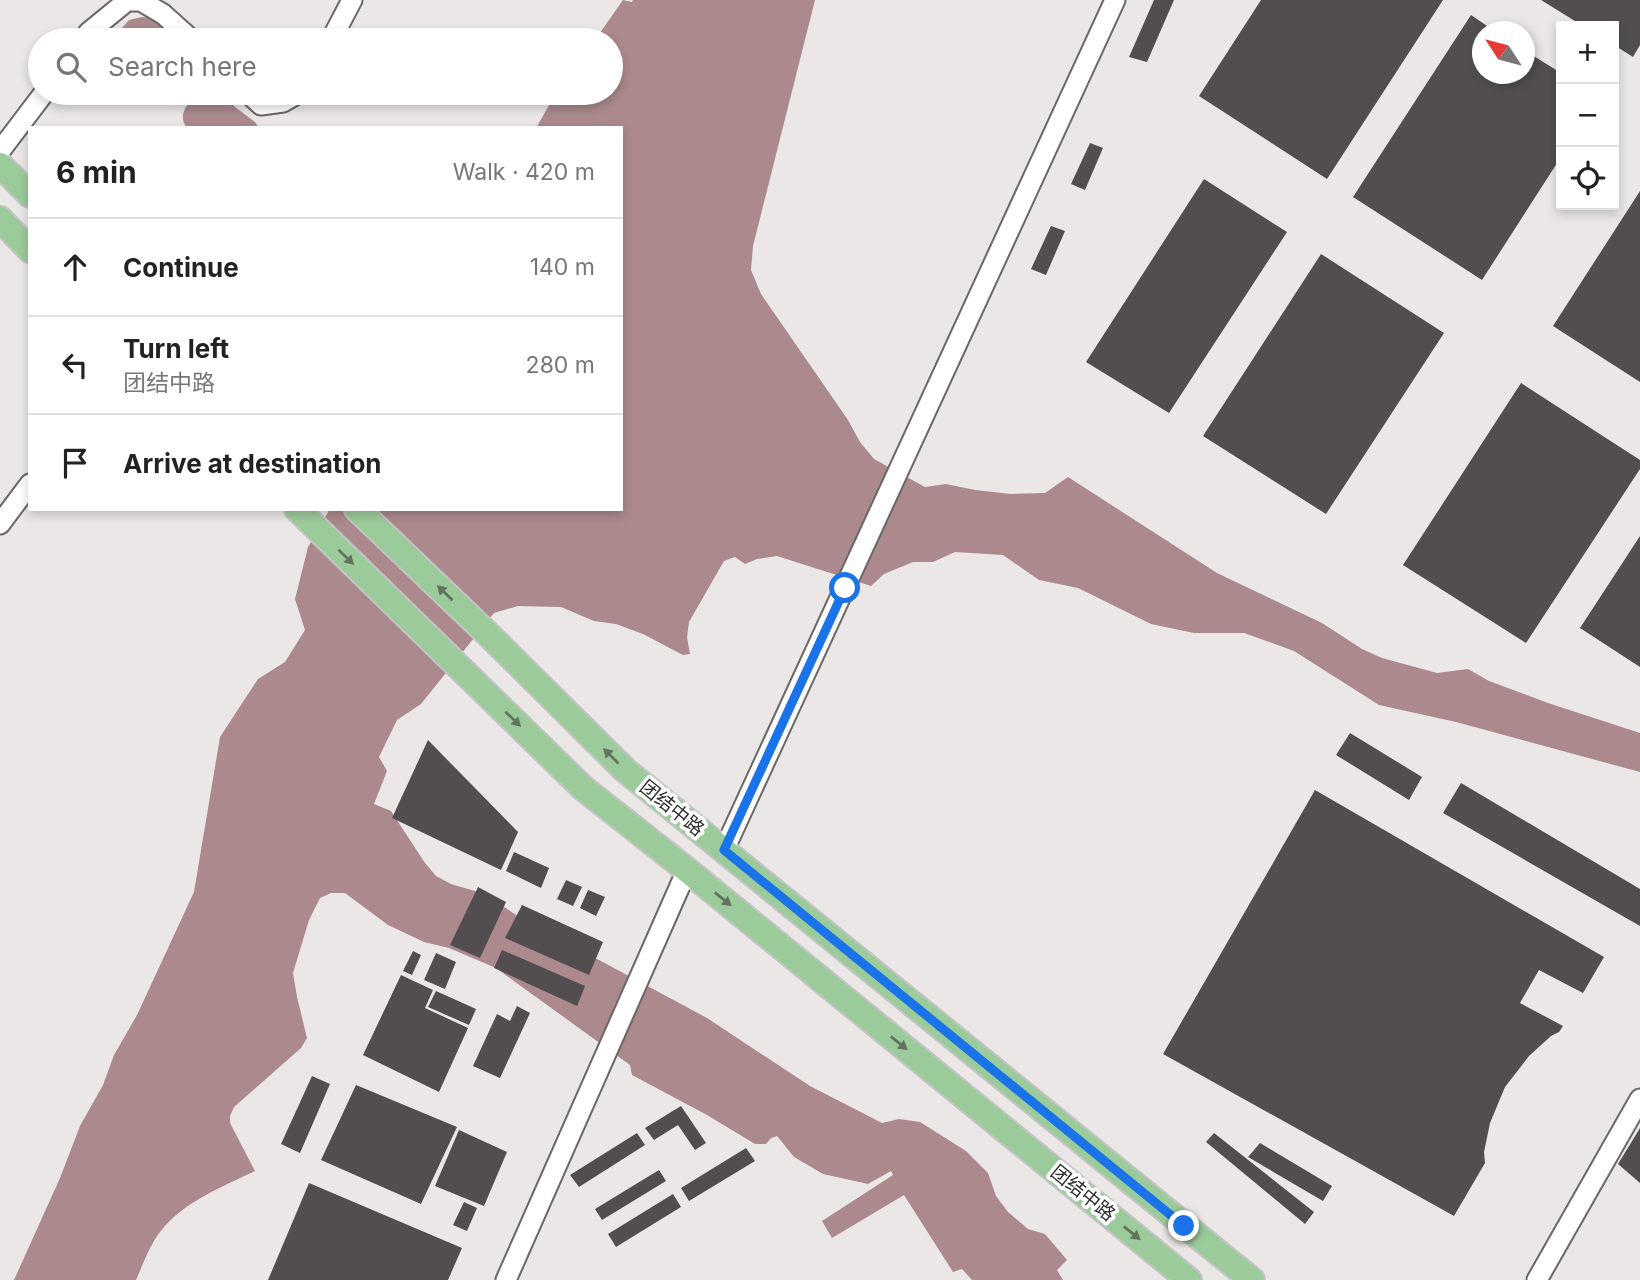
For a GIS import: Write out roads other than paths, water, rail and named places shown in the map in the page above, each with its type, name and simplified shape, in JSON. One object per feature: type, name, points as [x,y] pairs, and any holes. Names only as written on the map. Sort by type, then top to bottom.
[{"type":"main road","points":[[0,165],[28,193]]},
{"type":"main road","points":[[0,219],[28,248]]},
{"type":"main road","name":"团结中路","points":[[299,511],[583,788],[1189,1280]]},
{"type":"main road","name":"团结中路","points":[[358,511],[625,770],[1252,1280]]},
{"type":"street","points":[[337,28],[352,0]]},
{"type":"street","points":[[724,850],[1115,0]]},
{"type":"street","points":[[94,28],[127,1],[141,1],[163,14],[178,28]]},
{"type":"street","points":[[0,151],[35,105]]},
{"type":"street","points":[[0,524],[28,487]]},
{"type":"street","points":[[506,1280],[687,870]]},
{"type":"street","points":[[1537,1280],[1640,1099]]}]
